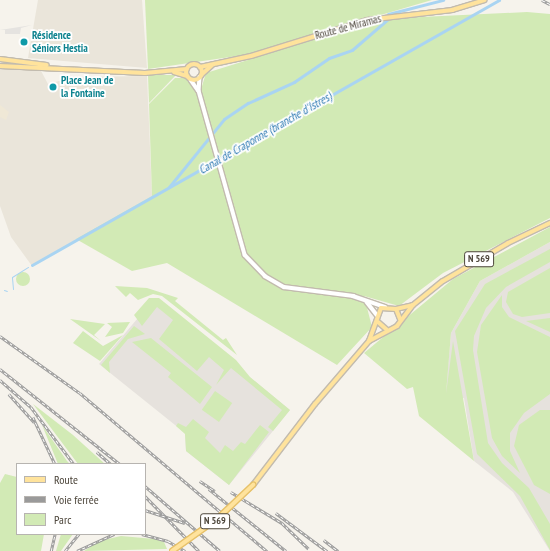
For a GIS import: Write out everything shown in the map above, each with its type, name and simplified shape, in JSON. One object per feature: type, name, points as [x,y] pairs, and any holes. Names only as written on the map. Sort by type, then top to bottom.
[{"type":"main road","name":"Route de Miramas","points":[[187,69],[193,65],[200,68],[213,65],[367,20],[452,10],[485,0]]},
{"type":"main road","points":[[55,66],[0,66],[0,59],[55,66],[146,73],[174,72],[187,69],[189,78]]},
{"type":"main road","name":"Route de Miramas","points":[[201,76],[213,65]]},
{"type":"main road","points":[[174,72],[189,78],[201,76],[200,68]]},
{"type":"main road","name":"N 569","points":[[400,319],[413,305],[468,266],[550,223]]},
{"type":"main road","name":"N 569","points":[[396,309],[413,305]]},
{"type":"main road","points":[[385,307],[396,309],[400,319],[397,326],[386,329],[378,322],[377,315],[385,307]]},
{"type":"main road","name":"N 569","points":[[369,342],[378,322]]},
{"type":"main road","name":"N 569","points":[[172,551],[217,519],[253,485],[342,371],[369,342],[386,329]]},
{"type":"street","points":[[201,76],[199,91],[216,161],[238,238],[245,255],[256,268],[275,283],[296,291],[335,293],[385,307]]},
{"type":"street","points":[[189,78],[199,91]]},
{"type":"street","points":[[366,302],[377,315]]},
{"type":"shaded area","points":[[38,0],[142,0],[147,68],[28,58]]},
{"type":"shaded area","points":[[32,25],[21,28],[20,34],[5,34],[5,30],[0,30]]},
{"type":"shaded area","points":[[0,69],[40,69],[48,84],[74,77],[147,76],[152,196],[32,266],[11,237],[0,206]]},
{"type":"shaded area","points":[[0,105],[9,112],[6,120],[0,117]]},
{"type":"shaded area","points":[[550,242],[550,551],[513,492],[474,461],[464,398],[445,402],[451,333],[480,281]]},
{"type":"shaded area","points":[[154,299],[290,410],[229,485],[186,451],[185,433],[99,364]]},
{"type":"green space","points":[[145,0],[432,0],[244,55],[148,69]]},
{"type":"green space","points":[[527,12],[550,14],[550,218],[443,273],[399,306],[364,296],[372,327],[337,365],[167,263],[132,271],[76,239],[152,196],[149,104],[175,78],[186,78],[199,96],[206,73],[351,28],[400,18]]},
{"type":"green space","points":[[148,75],[176,75],[149,103]]},
{"type":"green space","points":[[550,227],[550,242],[480,281],[451,333],[446,394],[453,341],[474,461],[419,416],[413,387],[407,389],[364,353],[453,279]]},
{"type":"green space","points":[[550,249],[550,262],[506,287],[486,308],[474,336],[473,350],[488,443],[502,463],[529,488],[550,524],[550,550],[520,496],[477,454],[455,331],[485,284]]},
{"type":"green space","points":[[550,268],[550,313],[522,317],[513,314],[506,302],[508,292]]},
{"type":"green space","points":[[23,272],[28,274],[30,279],[28,284],[23,286],[18,284],[16,279],[18,274]]},
{"type":"green space","points":[[115,286],[147,288],[178,298],[175,301],[223,340],[226,338],[237,355],[162,296],[153,294],[138,300],[130,293],[126,297]]},
{"type":"green space","points":[[502,295],[502,307],[509,317],[550,337],[550,394],[524,413],[510,433],[510,451],[520,473],[502,456],[492,438],[477,352],[481,325]]},
{"type":"green space","points":[[149,298],[159,298],[236,360],[250,377],[290,410],[273,431],[268,427],[282,410],[231,368],[216,385],[224,370],[209,357],[197,371],[159,339],[173,320],[157,307],[142,326],[134,315]]},
{"type":"green space","points":[[550,318],[550,332],[526,321]]},
{"type":"green space","points":[[70,319],[105,324],[94,335],[101,341]]},
{"type":"green space","points":[[130,322],[123,333],[105,337],[112,327],[107,323]]},
{"type":"green space","points":[[134,326],[145,334],[128,339],[109,362],[110,373],[101,365]]},
{"type":"green space","points":[[83,331],[103,346],[123,335],[100,361],[73,343]]},
{"type":"green space","points":[[151,338],[212,387],[200,404],[168,377],[171,373],[132,342]]},
{"type":"green space","points":[[215,391],[232,403],[219,422],[202,410]]},
{"type":"green space","points":[[33,404],[73,435],[104,463],[77,463]]},
{"type":"green space","points":[[540,410],[550,410],[550,494],[534,485],[514,446],[519,425]]},
{"type":"green space","points":[[193,419],[209,432],[205,438],[220,453],[225,445],[233,451],[241,442],[245,444],[260,425],[269,432],[229,485],[186,451],[185,434],[176,426],[178,423],[186,427]]},
{"type":"green space","points":[[42,425],[69,463],[58,463]]},
{"type":"green space","points":[[5,474],[16,477],[16,535],[44,535],[41,551],[0,551],[0,483]]},
{"type":"green space","points":[[61,535],[72,535],[61,551],[56,551]]},
{"type":"green space","points":[[121,536],[155,539],[164,542],[167,549],[84,551],[99,541]]},
{"type":"waterway","points":[[388,14],[443,0]]},
{"type":"waterway","name":"Canal de Craponne (branche d'Istres)","points":[[32,265],[499,0]]},
{"type":"waterway","points":[[169,187],[224,119],[248,103],[294,82],[329,58],[352,50],[388,19]]},
{"type":"waterway","name":"Canal de Craponne (branche d'Istres)","points":[[13,289],[12,277],[28,267]]},
{"type":"railway","points":[[542,0],[550,4]]},
{"type":"railway","points":[[0,336],[80,393],[267,551]]},
{"type":"railway","points":[[0,369],[119,463]]},
{"type":"railway","points":[[0,380],[31,407],[73,463]]},
{"type":"railway","points":[[9,394],[34,422]]},
{"type":"railway","points":[[33,417],[55,463]]},
{"type":"railway","points":[[97,452],[110,463]]},
{"type":"railway","points":[[200,481],[215,491]]},
{"type":"railway","points":[[146,487],[220,551]]},
{"type":"railway","points":[[209,489],[286,551]]},
{"type":"railway","points":[[231,492],[282,523],[309,549]]},
{"type":"railway","points":[[146,497],[199,551]]},
{"type":"railway","points":[[146,510],[185,523]]},
{"type":"railway","points":[[276,513],[327,551]]},
{"type":"railway","points":[[51,551],[55,535]]},
{"type":"railway","points":[[65,551],[78,535]]},
{"type":"railway","points":[[77,551],[112,535]]},
{"type":"railway","points":[[146,535],[168,541],[185,551]]},
{"type":"railway","points":[[324,540],[338,551]]},
{"type":"place","name":"Résidence Séniors Hestia","points":[[24,42]]},
{"type":"place","name":"Place Jean de la Fontaine","points":[[53,87]]}]
